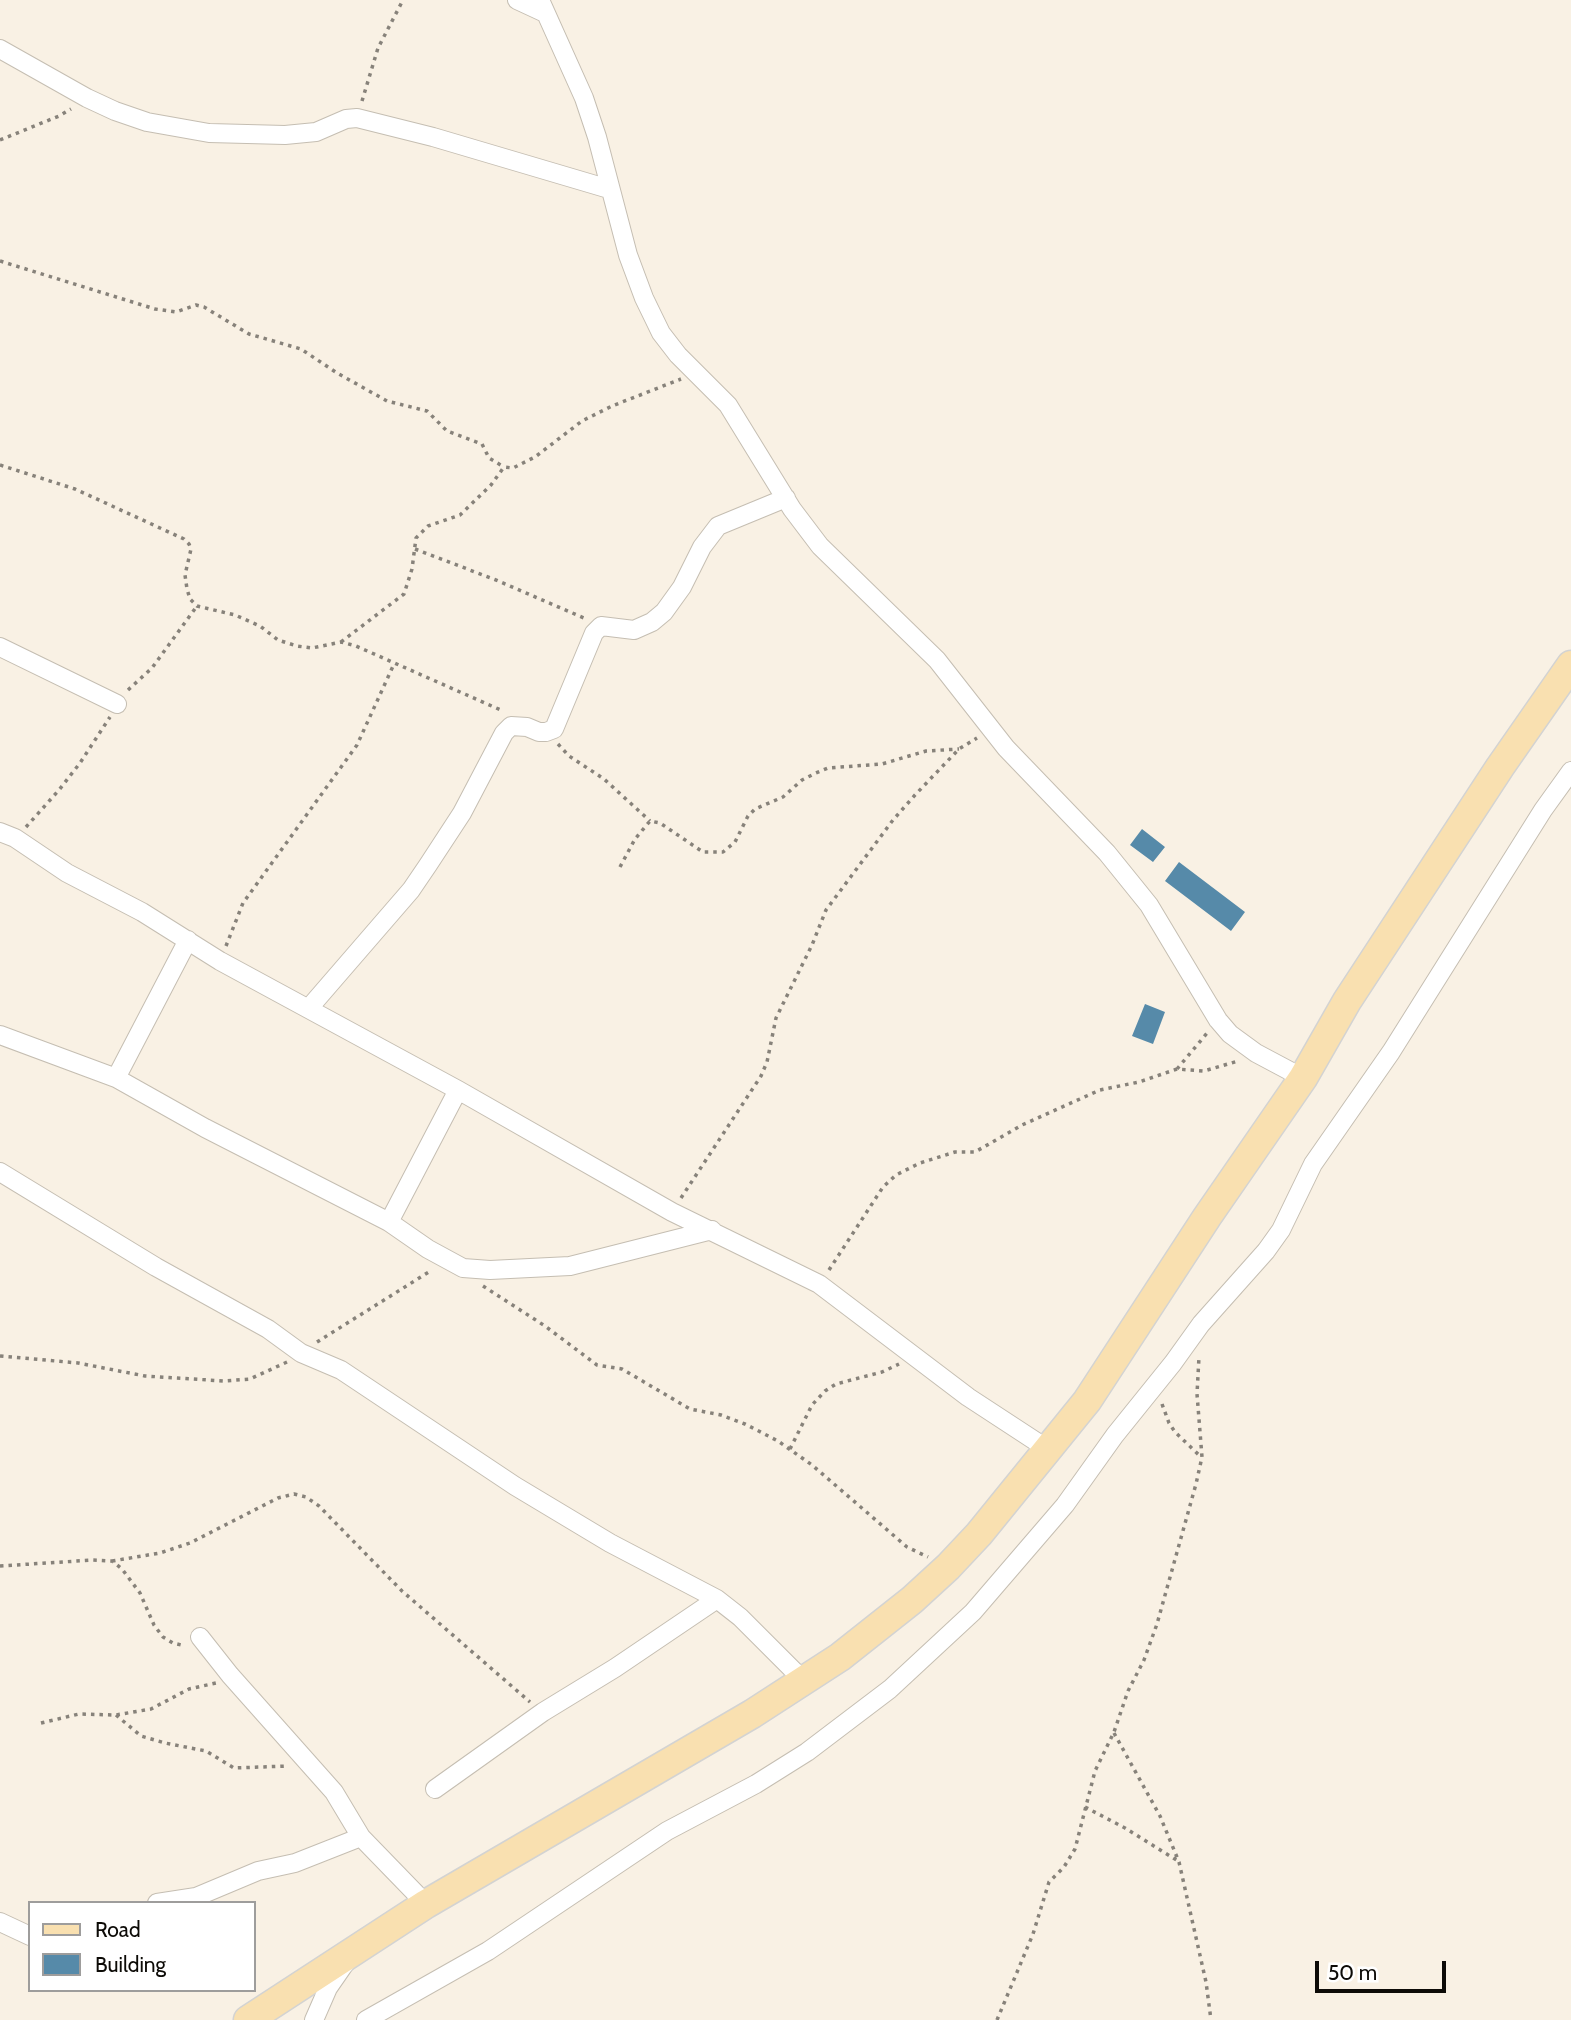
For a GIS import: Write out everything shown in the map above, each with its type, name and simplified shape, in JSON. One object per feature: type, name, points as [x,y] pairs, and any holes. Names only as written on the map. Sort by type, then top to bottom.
[{"type":"main road","points":[[248,2020],[426,1904],[752,1714],[850,1650],[948,1567],[979,1534],[1087,1401],[1207,1217],[1303,1078],[1347,1001],[1500,767],[1571,665]]},
{"type":"street","points":[[516,0],[542,6],[584,98],[628,255],[661,333],[728,405],[786,498],[820,546],[937,660],[1006,748],[1107,853],[1149,905],[1230,1034],[1256,1053],[1303,1078]]},
{"type":"street","points":[[0,49],[87,98],[147,122],[209,133],[302,134],[316,132],[346,118],[357,118],[433,137],[609,190]]},
{"type":"street","points":[[309,1008],[411,890],[462,813],[481,780],[495,746],[511,726],[547,732],[554,729],[590,640],[601,626],[634,630],[652,622],[682,587],[702,547],[718,526],[786,498]]},
{"type":"street","points":[[0,647],[117,704]]},
{"type":"street","points":[[366,2020],[488,1951],[667,1831],[756,1784],[807,1752],[890,1689],[973,1612],[1065,1505],[1201,1324],[1266,1251],[1281,1230],[1313,1164],[1391,1052],[1543,810],[1571,771]]},
{"type":"street","points":[[7,835],[67,873],[142,912],[220,961],[458,1090],[672,1212],[819,1284],[968,1397],[1049,1450]]},
{"type":"street","points":[[116,1078],[188,940]]},
{"type":"street","points":[[0,1035],[116,1078],[205,1128],[389,1222],[454,1265],[474,1270],[570,1266],[712,1230]]},
{"type":"street","points":[[389,1222],[458,1090]]},
{"type":"street","points":[[0,1172],[156,1267],[268,1329],[301,1353],[341,1370],[515,1486],[598,1536],[717,1599],[740,1617],[803,1679]]},
{"type":"street","points":[[435,1789],[543,1712],[615,1668],[717,1599]]},
{"type":"street","points":[[200,1637],[230,1675],[334,1792],[361,1837],[426,1904]]},
{"type":"street","points":[[170,1901],[196,1897],[258,1871],[295,1863],[361,1837]]},
{"type":"street","points":[[0,1922],[28,1935]]},
{"type":"street","points":[[314,2020],[328,1988],[355,1948]]},
{"type":"path","points":[[357,118],[374,60],[403,0]]},
{"type":"path","points":[[0,140],[59,116],[87,98]]},
{"type":"path","points":[[0,261],[155,309],[176,312],[196,305],[204,307],[249,334],[301,349],[387,401],[427,411],[447,431],[482,444],[489,458],[505,467],[513,468],[535,457],[596,414],[696,373]]},
{"type":"path","points":[[0,465],[75,489],[184,539],[191,550],[185,575],[187,589],[190,599],[197,606],[234,615],[260,626],[278,640],[312,648],[341,642],[404,594],[412,569],[416,538],[428,526],[460,515],[505,467]]},
{"type":"path","points":[[415,549],[496,580],[601,626]]},
{"type":"path","points":[[7,835],[60,790],[117,704],[138,679],[152,668],[197,606]]},
{"type":"path","points":[[341,642],[356,646],[503,712],[510,720],[511,726]]},
{"type":"path","points":[[220,961],[243,903],[357,745],[394,664]]},
{"type":"path","points":[[672,1212],[761,1076],[767,1062],[776,1018],[826,910],[893,820],[960,750],[991,729]]},
{"type":"path","points":[[547,732],[569,755],[604,779],[650,821],[660,823],[702,852],[723,852],[735,842],[748,816],[755,809],[783,797],[802,780],[828,768],[882,764],[926,751],[960,750]]},
{"type":"path","points":[[620,867],[635,839],[650,821]]},
{"type":"path","points":[[1177,1069],[1219,1020]]},
{"type":"path","points":[[819,1284],[879,1194],[896,1175],[920,1163],[955,1152],[975,1152],[1022,1125],[1085,1096],[1177,1069],[1204,1071],[1218,1068],[1256,1053]]},
{"type":"path","points":[[0,1356],[78,1363],[145,1376],[236,1381],[264,1374],[370,1311],[423,1274],[454,1265]]},
{"type":"path","points":[[474,1270],[477,1282],[545,1326],[587,1359],[622,1369],[690,1409],[721,1415],[746,1424],[790,1449],[907,1547],[948,1567]]},
{"type":"path","points":[[997,2020],[1033,1934],[1049,1882],[1064,1867],[1075,1849],[1095,1771],[1114,1732],[1122,1705],[1144,1660],[1157,1624],[1202,1457],[1197,1394],[1201,1324]]},
{"type":"path","points":[[790,1449],[812,1405],[825,1391],[836,1384],[898,1365],[912,1354]]},
{"type":"path","points":[[1154,1384],[1169,1423],[1202,1457]]},
{"type":"path","points":[[0,1566],[112,1561],[160,1553],[190,1543],[278,1498],[294,1494],[306,1497],[319,1506],[402,1591],[543,1712]]},
{"type":"path","points":[[112,1561],[122,1569],[140,1593],[153,1625],[163,1637],[173,1643],[212,1652]]},
{"type":"path","points":[[41,1723],[79,1714],[116,1715],[151,1709],[189,1689],[214,1684],[230,1675]]},
{"type":"path","points":[[116,1715],[141,1736],[206,1751],[234,1768],[280,1765],[318,1774]]},
{"type":"path","points":[[1114,1732],[1160,1816],[1180,1863],[1212,2020]]},
{"type":"path","points":[[1085,1807],[1125,1828],[1180,1863]]},
{"type":"building","points":[[1142,829],[1165,847],[1153,862],[1130,845]]},
{"type":"building","points":[[1179,862],[1245,912],[1231,931],[1165,881]]},
{"type":"building","points":[[1145,1004],[1165,1012],[1153,1044],[1132,1036]]}]
